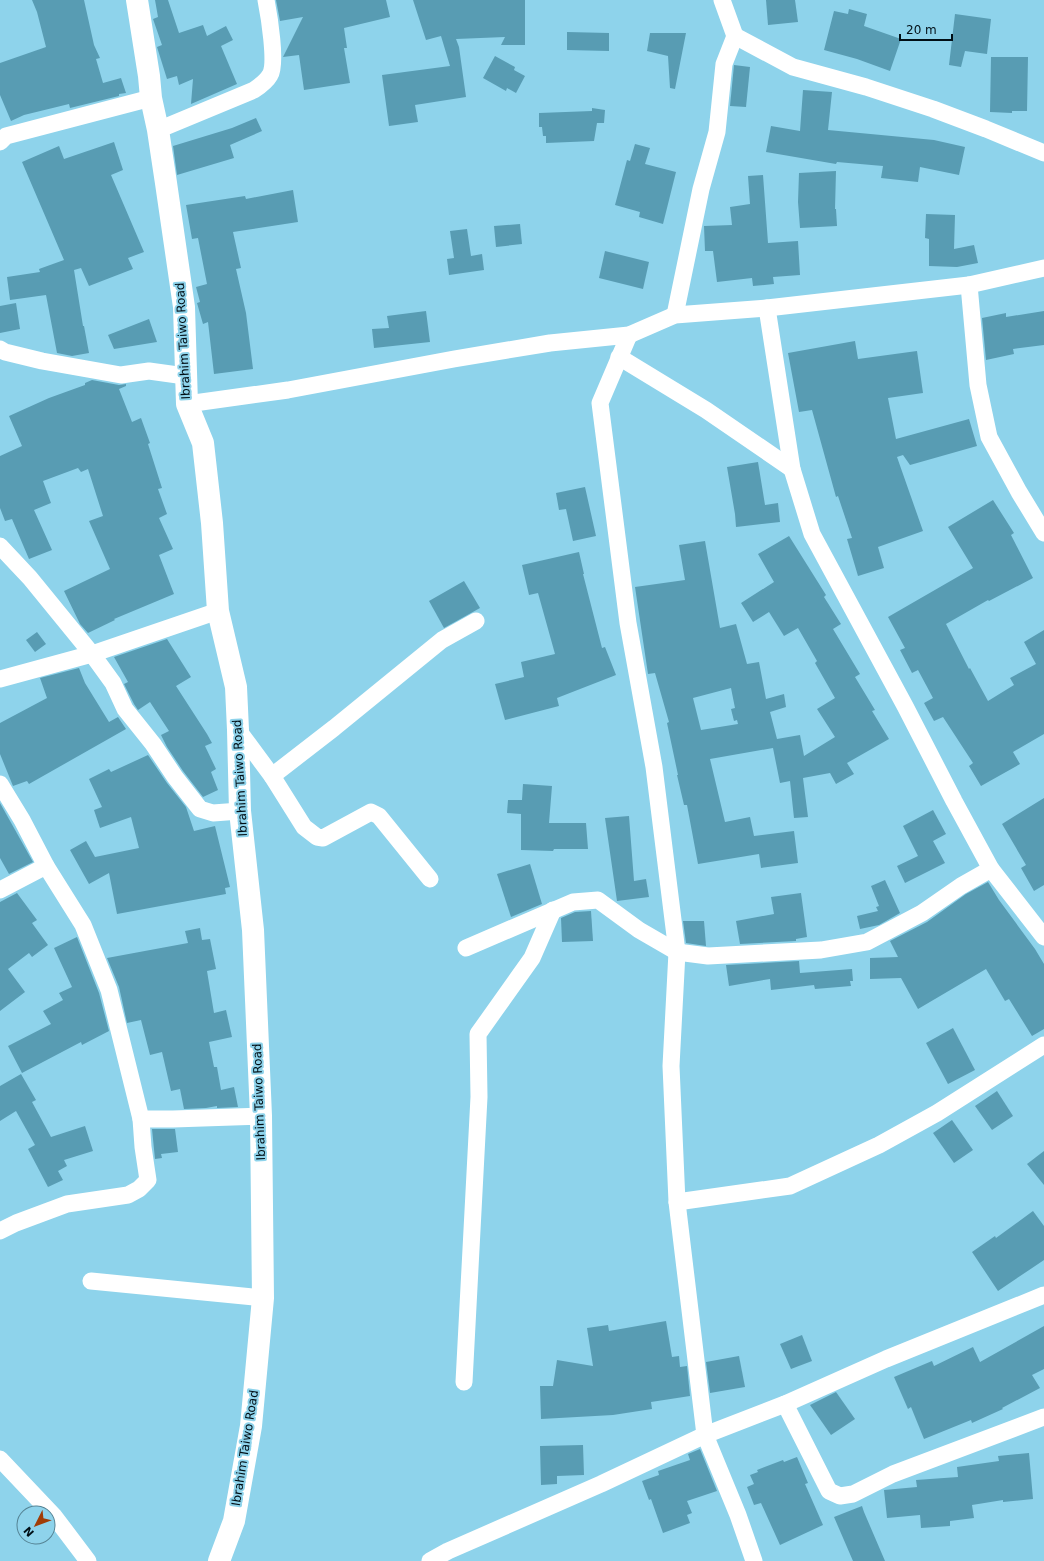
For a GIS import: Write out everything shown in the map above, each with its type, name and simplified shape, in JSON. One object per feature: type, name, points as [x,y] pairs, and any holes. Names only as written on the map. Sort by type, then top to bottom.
[{"type":"main road","name":"Ibrahim Taiwo Road","points":[[137,0],[184,307],[187,404],[203,442],[212,523],[218,611],[236,687],[240,811],[253,930],[261,1116],[263,1298],[251,1426],[234,1521],[219,1561]]},
{"type":"street","points":[[158,130],[254,90],[263,84],[271,74],[273,58],[266,0]]},
{"type":"street","points":[[675,315],[701,189],[717,132],[724,64],[735,36],[722,0]]},
{"type":"street","points":[[735,36],[793,66],[866,87],[933,110],[986,129],[1044,154]]},
{"type":"street","points":[[0,142],[6,136],[151,98]]},
{"type":"street","points":[[187,404],[288,390],[454,359],[550,343],[629,335],[675,315],[767,308],[969,285],[1044,268]]},
{"type":"street","points":[[969,285],[978,385],[989,437],[1019,492],[1044,533]]},
{"type":"street","points":[[767,308],[792,469],[812,534],[991,868],[1044,937]]},
{"type":"street","points":[[629,335],[600,403],[628,623],[654,766],[677,952],[671,1066],[677,1202],[705,1435],[738,1515],[754,1561]]},
{"type":"street","points":[[0,349],[5,352],[42,361],[121,375],[149,371],[185,376]]},
{"type":"street","points":[[619,357],[706,410],[792,469]]},
{"type":"street","points":[[0,546],[30,578],[92,654],[113,683],[125,709],[153,744],[175,777],[200,810],[213,813],[240,811]]},
{"type":"street","points":[[0,679],[92,654],[218,611]]},
{"type":"street","points":[[272,776],[340,724],[442,640],[476,622]]},
{"type":"street","points":[[238,730],[272,776],[304,827],[318,837],[323,838],[371,812],[379,816],[430,879]]},
{"type":"street","points":[[0,784],[22,820],[46,866],[83,925],[109,990],[141,1118],[143,1147],[148,1180],[139,1189],[128,1195],[67,1204],[16,1223],[0,1231]]},
{"type":"street","points":[[0,890],[46,866]]},
{"type":"street","points":[[466,948],[573,902],[598,900],[639,930],[677,952],[708,956],[821,950],[867,942],[922,913],[991,868]]},
{"type":"street","points":[[464,1382],[479,1097],[478,1034],[532,958],[553,910]]},
{"type":"street","points":[[677,1202],[790,1186],[879,1145],[937,1113],[1044,1045]]},
{"type":"street","points":[[141,1118],[173,1119],[261,1116]]},
{"type":"street","points":[[91,1281],[263,1298]]},
{"type":"street","points":[[430,1561],[448,1551],[602,1484],[705,1435],[785,1404],[886,1359],[1044,1295]]},
{"type":"street","points":[[785,1404],[829,1491],[840,1496],[853,1494],[893,1474],[1044,1417]]},
{"type":"street","points":[[0,1459],[54,1516],[88,1561]]},
{"type":"building","points":[[32,0],[84,0],[94,45],[100,58],[96,59],[103,83],[121,78],[126,93],[70,108],[69,104],[24,115],[11,121],[0,95],[0,63],[46,47],[37,12]]},
{"type":"building","points":[[155,0],[168,0],[179,33],[203,25],[207,36],[226,26],[233,40],[221,46],[237,84],[191,104],[193,79],[179,85],[177,76],[167,79],[157,47],[162,45],[153,19],[158,17]]},
{"type":"building","points":[[276,0],[386,0],[390,17],[344,28],[347,48],[344,48],[350,83],[304,90],[299,55],[283,57],[303,17],[280,21]]},
{"type":"building","points":[[413,0],[525,0],[525,45],[501,45],[505,37],[456,39],[459,47],[466,97],[415,105],[418,122],[389,126],[382,75],[450,66],[441,36],[426,40]]},
{"type":"building","points":[[766,0],[795,0],[798,22],[768,25]]},
{"type":"building","points":[[849,9],[867,14],[864,26],[901,39],[890,71],[857,59],[824,50],[834,11],[848,14]]},
{"type":"building","points":[[955,14],[991,19],[987,54],[965,51],[961,67],[949,65]]},
{"type":"building","points":[[567,32],[609,33],[609,51],[567,50]]},
{"type":"building","points":[[650,33],[686,33],[675,89],[670,88],[668,56],[647,51]]},
{"type":"building","points":[[495,56],[515,67],[514,70],[525,76],[516,93],[507,88],[506,91],[483,78]]},
{"type":"building","points":[[991,57],[1028,57],[1027,111],[1012,111],[1012,113],[990,112]]},
{"type":"building","points":[[734,65],[750,67],[746,107],[730,106]]},
{"type":"building","points":[[803,90],[832,92],[828,130],[934,140],[965,147],[959,175],[920,167],[918,182],[881,178],[883,166],[837,162],[836,164],[766,152],[771,126],[800,131]]},
{"type":"building","points":[[592,108],[605,110],[604,123],[597,123],[594,141],[546,143],[546,136],[543,136],[542,127],[539,127],[539,113],[592,111]]},
{"type":"building","points":[[256,118],[262,131],[230,145],[234,158],[177,175],[173,146],[232,128]]},
{"type":"building","points":[[114,142],[123,170],[111,175],[144,252],[128,258],[133,269],[89,286],[81,268],[74,270],[89,353],[72,356],[57,353],[46,295],[10,300],[7,277],[40,272],[39,269],[64,260],[22,162],[59,146],[64,159]]},
{"type":"building","points":[[635,144],[650,148],[645,164],[676,172],[663,224],[639,217],[640,212],[615,205],[627,160],[630,161]]},
{"type":"building","points":[[836,171],[835,209],[837,226],[800,228],[798,202],[799,173]]},
{"type":"building","points":[[763,175],[768,243],[798,241],[800,275],[773,277],[774,284],[753,286],[752,278],[717,282],[713,251],[705,251],[704,226],[732,225],[730,207],[750,204],[748,176]]},
{"type":"building","points":[[293,190],[298,222],[233,232],[241,268],[236,269],[246,313],[253,369],[214,374],[208,322],[203,324],[197,303],[200,302],[196,287],[207,284],[198,238],[192,239],[186,205],[245,196],[246,199]]},
{"type":"building","points":[[926,214],[955,215],[954,249],[974,245],[978,263],[957,267],[929,266],[929,239],[925,238]]},
{"type":"building","points":[[520,224],[522,244],[496,247],[494,226]]},
{"type":"building","points":[[467,229],[471,256],[482,254],[484,270],[449,275],[447,259],[454,258],[450,231]]},
{"type":"building","points":[[605,251],[649,262],[643,289],[599,278]]},
{"type":"building","points":[[16,303],[20,329],[0,333],[0,306]]},
{"type":"building","points":[[426,311],[430,342],[374,348],[372,329],[389,328],[387,316]]},
{"type":"building","points":[[1044,311],[1044,345],[1013,349],[1014,354],[986,360],[982,318],[1006,313],[1006,317]]},
{"type":"building","points":[[149,319],[157,342],[114,349],[108,335]]},
{"type":"building","points":[[855,341],[858,359],[917,351],[923,393],[888,398],[896,439],[969,419],[977,446],[910,465],[903,455],[897,457],[923,531],[878,547],[884,568],[858,576],[847,539],[852,538],[838,496],[836,497],[812,410],[799,412],[788,353]]},
{"type":"building","points":[[92,380],[119,385],[126,384],[126,386],[119,389],[132,422],[141,418],[150,443],[148,444],[162,488],[158,489],[167,514],[159,518],[173,549],[159,555],[174,594],[114,619],[115,620],[88,633],[80,624],[64,591],[110,569],[89,521],[103,516],[88,469],[81,472],[78,468],[43,481],[51,503],[34,510],[52,550],[29,559],[12,519],[5,521],[0,508],[0,456],[22,446],[9,416],[49,398],[85,385],[85,383]]},
{"type":"building","points":[[758,462],[765,505],[778,503],[780,522],[736,527],[727,467]]},
{"type":"building","points":[[585,487],[596,536],[573,541],[566,509],[559,510],[556,493]]},
{"type":"building","points":[[993,500],[1014,533],[1011,535],[1033,578],[989,601],[988,600],[946,624],[969,669],[970,668],[988,701],[1014,685],[1010,678],[1036,664],[1024,642],[1044,630],[1044,734],[1013,752],[1020,764],[981,786],[969,766],[973,763],[943,717],[934,721],[924,703],[933,698],[918,670],[912,673],[900,650],[905,648],[888,617],[973,568],[948,527]]},
{"type":"building","points":[[789,536],[826,595],[824,597],[841,624],[833,629],[860,674],[855,677],[875,710],[872,711],[889,739],[847,763],[854,774],[836,784],[830,773],[803,778],[808,817],[794,818],[790,781],[780,783],[773,748],[710,759],[725,822],[750,817],[754,836],[794,831],[798,863],[761,868],[759,854],[698,864],[687,805],[684,805],[677,775],[667,723],[669,722],[655,673],[648,674],[635,587],[685,580],[679,545],[705,541],[720,628],[736,624],[747,664],[759,662],[766,699],[784,694],[786,707],[770,712],[777,739],[800,735],[804,756],[835,737],[817,709],[835,698],[815,663],[817,661],[798,628],[784,636],[769,612],[753,622],[741,603],[774,582],[758,554]],"holes":[[[731,688],[735,708],[731,709],[734,721],[737,720],[738,724],[701,730],[693,698]]]},
{"type":"building","points":[[579,552],[583,574],[602,648],[605,647],[616,675],[557,698],[559,706],[505,720],[495,684],[524,677],[521,662],[555,654],[538,593],[529,595],[522,565]]},
{"type":"building","points":[[464,581],[480,608],[444,628],[429,601]]},
{"type":"building","points":[[37,632],[46,644],[35,652],[26,640]]},
{"type":"building","points":[[167,639],[191,677],[176,686],[212,743],[205,746],[216,769],[211,772],[218,790],[203,797],[167,747],[161,735],[169,731],[150,702],[138,710],[134,704],[124,684],[128,682],[114,657]]},
{"type":"building","points":[[79,668],[85,683],[109,722],[118,717],[126,729],[29,784],[27,781],[13,786],[0,754],[0,723],[47,698],[40,678]]},
{"type":"building","points":[[148,755],[186,807],[194,831],[215,826],[230,887],[225,888],[226,894],[117,914],[109,873],[89,884],[70,850],[86,841],[95,857],[139,848],[131,817],[100,828],[94,810],[102,807],[89,779],[109,769],[111,772]]},
{"type":"building","points":[[523,784],[552,786],[549,823],[586,823],[588,849],[554,849],[553,851],[521,850],[521,814],[507,813],[508,800],[522,800]]},
{"type":"building","points":[[1044,798],[1044,885],[1034,891],[1021,868],[1026,865],[1002,824]]},
{"type":"building","points":[[0,803],[33,862],[9,874],[0,858]]},
{"type":"building","points":[[933,810],[946,834],[933,841],[945,863],[905,883],[897,866],[918,856],[903,826]]},
{"type":"building","points":[[629,816],[634,881],[646,879],[649,897],[617,901],[605,818]]},
{"type":"building","points":[[530,864],[542,904],[511,917],[497,874]]},
{"type":"building","points":[[885,880],[900,913],[879,925],[860,929],[857,916],[878,911],[876,907],[879,906],[871,886]]},
{"type":"building","points":[[988,882],[1044,964],[1044,1029],[1032,1036],[1009,999],[1005,1001],[986,969],[918,1009],[901,978],[870,979],[870,958],[898,957],[890,941],[927,922],[966,894]]},
{"type":"building","points":[[17,893],[37,920],[32,923],[48,945],[32,957],[29,953],[8,969],[25,992],[0,1011],[0,902]]},
{"type":"building","points":[[801,893],[807,937],[796,939],[796,941],[740,944],[736,921],[774,914],[771,897]]},
{"type":"building","points":[[591,911],[593,941],[562,942],[561,918],[575,912]]},
{"type":"building","points":[[683,921],[704,921],[706,946],[686,943]]},
{"type":"building","points":[[200,928],[202,940],[210,939],[216,969],[207,971],[214,1013],[226,1010],[232,1037],[209,1042],[214,1067],[217,1067],[221,1090],[234,1087],[238,1107],[217,1108],[217,1106],[184,1109],[180,1089],[171,1091],[162,1052],[150,1055],[141,1020],[127,1023],[119,987],[107,958],[188,943],[185,931]]},
{"type":"building","points":[[77,937],[99,993],[109,1031],[82,1045],[81,1042],[22,1073],[8,1046],[51,1024],[43,1011],[63,1000],[59,993],[72,987],[54,948]]},
{"type":"building","points":[[799,961],[800,973],[852,969],[853,981],[850,981],[851,986],[815,989],[814,985],[771,990],[770,979],[729,986],[726,965]]},
{"type":"building","points":[[953,1028],[975,1070],[948,1084],[926,1043]]},
{"type":"building","points":[[21,1074],[36,1100],[32,1102],[51,1137],[85,1126],[93,1151],[64,1160],[67,1166],[58,1171],[63,1180],[48,1187],[28,1149],[35,1145],[16,1111],[0,1121],[0,1086]]},
{"type":"building","points":[[997,1091],[1013,1116],[992,1130],[975,1106]]},
{"type":"building","points":[[952,1120],[973,1150],[954,1163],[933,1133]]},
{"type":"building","points":[[152,1129],[175,1129],[178,1152],[161,1154],[162,1158],[155,1159]]},
{"type":"building","points":[[1044,1151],[1044,1185],[1027,1164]]},
{"type":"building","points":[[1033,1211],[1044,1226],[1044,1260],[998,1291],[972,1252],[995,1236],[996,1238]]},
{"type":"building","points":[[666,1321],[672,1357],[679,1356],[680,1367],[687,1366],[690,1396],[651,1402],[652,1409],[613,1415],[541,1419],[540,1386],[553,1386],[557,1360],[593,1366],[587,1328],[608,1325],[609,1331]]},
{"type":"building","points":[[1044,1326],[1044,1369],[1032,1375],[1040,1388],[1002,1408],[1003,1409],[972,1423],[971,1420],[924,1439],[911,1407],[908,1409],[894,1377],[932,1361],[934,1366],[973,1347],[980,1362]]},
{"type":"building","points":[[802,1335],[812,1361],[791,1369],[780,1344]]},
{"type":"building","points":[[739,1356],[745,1387],[710,1393],[706,1362]]},
{"type":"building","points":[[836,1392],[855,1419],[831,1435],[810,1405]]},
{"type":"building","points":[[583,1445],[584,1475],[557,1476],[557,1484],[541,1485],[540,1446]]},
{"type":"building","points":[[700,1449],[717,1491],[687,1501],[692,1513],[687,1515],[690,1523],[663,1533],[651,1499],[649,1500],[642,1481],[659,1475],[658,1471],[690,1460],[688,1454]]},
{"type":"building","points":[[1029,1453],[1033,1499],[1003,1502],[1003,1500],[972,1505],[974,1518],[950,1521],[950,1526],[921,1528],[920,1515],[887,1518],[884,1490],[917,1487],[916,1480],[958,1477],[957,1467],[999,1461],[998,1456]]},
{"type":"building","points":[[797,1457],[808,1483],[805,1484],[823,1525],[780,1545],[761,1503],[754,1505],[747,1487],[754,1484],[750,1475],[758,1472],[757,1470],[783,1460],[784,1462]]},
{"type":"building","points":[[862,1506],[885,1561],[853,1561],[834,1517]]}]
